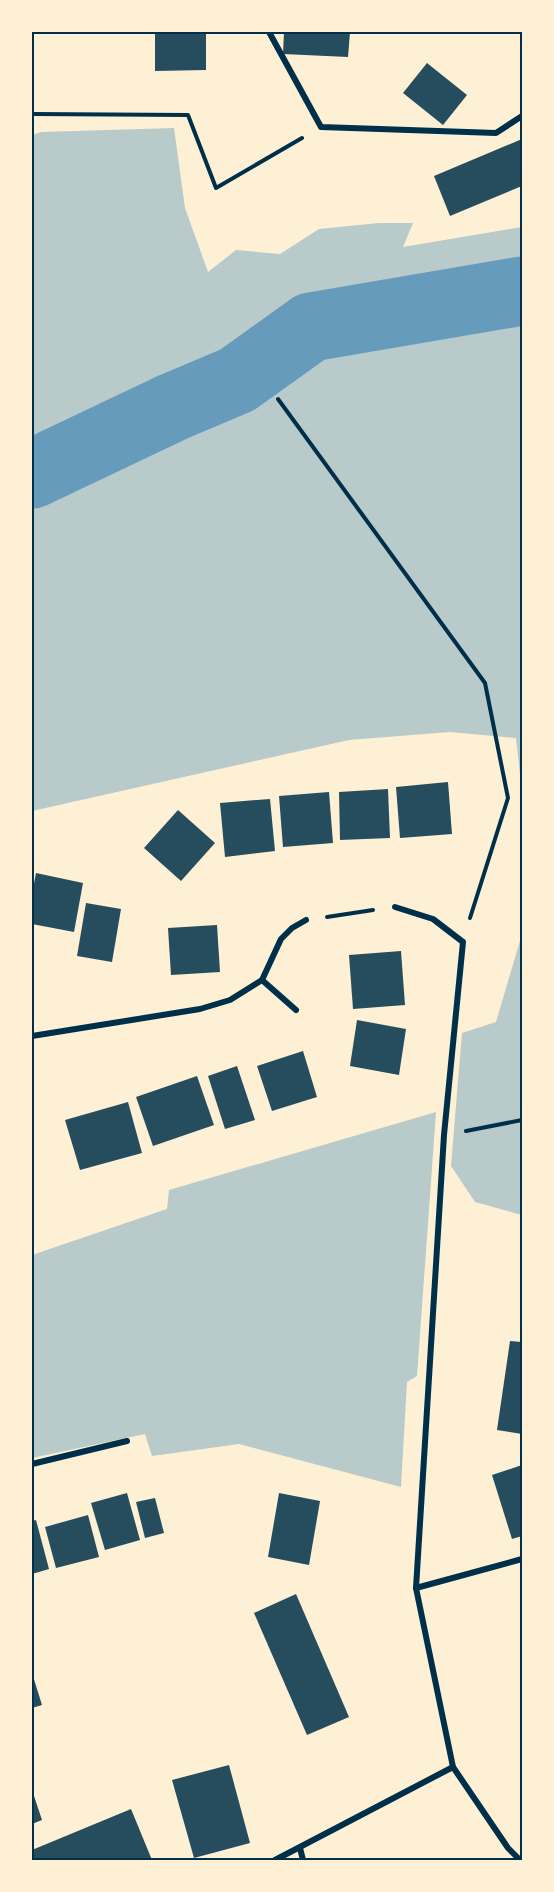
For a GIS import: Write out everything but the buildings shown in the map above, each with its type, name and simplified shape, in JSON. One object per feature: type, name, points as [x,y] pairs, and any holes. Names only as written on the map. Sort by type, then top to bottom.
[{"type":"street","points":[[270,32],[321,127],[496,133],[522,116]]},
{"type":"street","points":[[395,907],[433,919],[463,942],[444,1136],[416,1588],[453,1767],[508,1848],[520,1860]]},
{"type":"street","points":[[32,1036],[200,1009],[230,1000],[262,980],[281,939],[292,928],[306,920]]},
{"type":"street","points":[[262,980],[296,1010]]},
{"type":"street","points":[[32,1464],[127,1441]]},
{"type":"street","points":[[416,1588],[522,1559]]},
{"type":"street","points":[[275,1860],[453,1767]]},
{"type":"street","points":[[300,1848],[303,1860]]},
{"type":"path","points":[[32,114],[188,115],[216,188],[321,127]]},
{"type":"path","points":[[278,399],[485,683],[508,798],[463,942]]},
{"type":"path","points":[[306,920],[395,907]]},
{"type":"path","points":[[444,1136],[522,1120]]},
{"type":"shaded area","points":[[174,128],[185,208],[208,272],[236,250],[280,254],[319,229],[379,223],[413,223],[403,247],[522,227],[522,793],[516,738],[450,732],[349,740],[32,811],[32,135],[41,132]],"holes":[[[312,315],[328,331],[301,341],[262,375],[252,398],[233,398],[177,418],[122,445],[100,428],[144,418],[170,387],[206,379],[267,339]]]},
{"type":"shaded area","points":[[522,934],[522,1215],[475,1202],[451,1166],[462,1033],[496,1022]]},
{"type":"shaded area","points":[[436,1112],[417,1376],[407,1382],[401,1487],[239,1444],[152,1456],[145,1434],[32,1458],[32,1255],[167,1209],[169,1190]]},
{"type":"waterway","points":[[32,474],[173,407],[237,380],[311,327],[522,291]]}]
